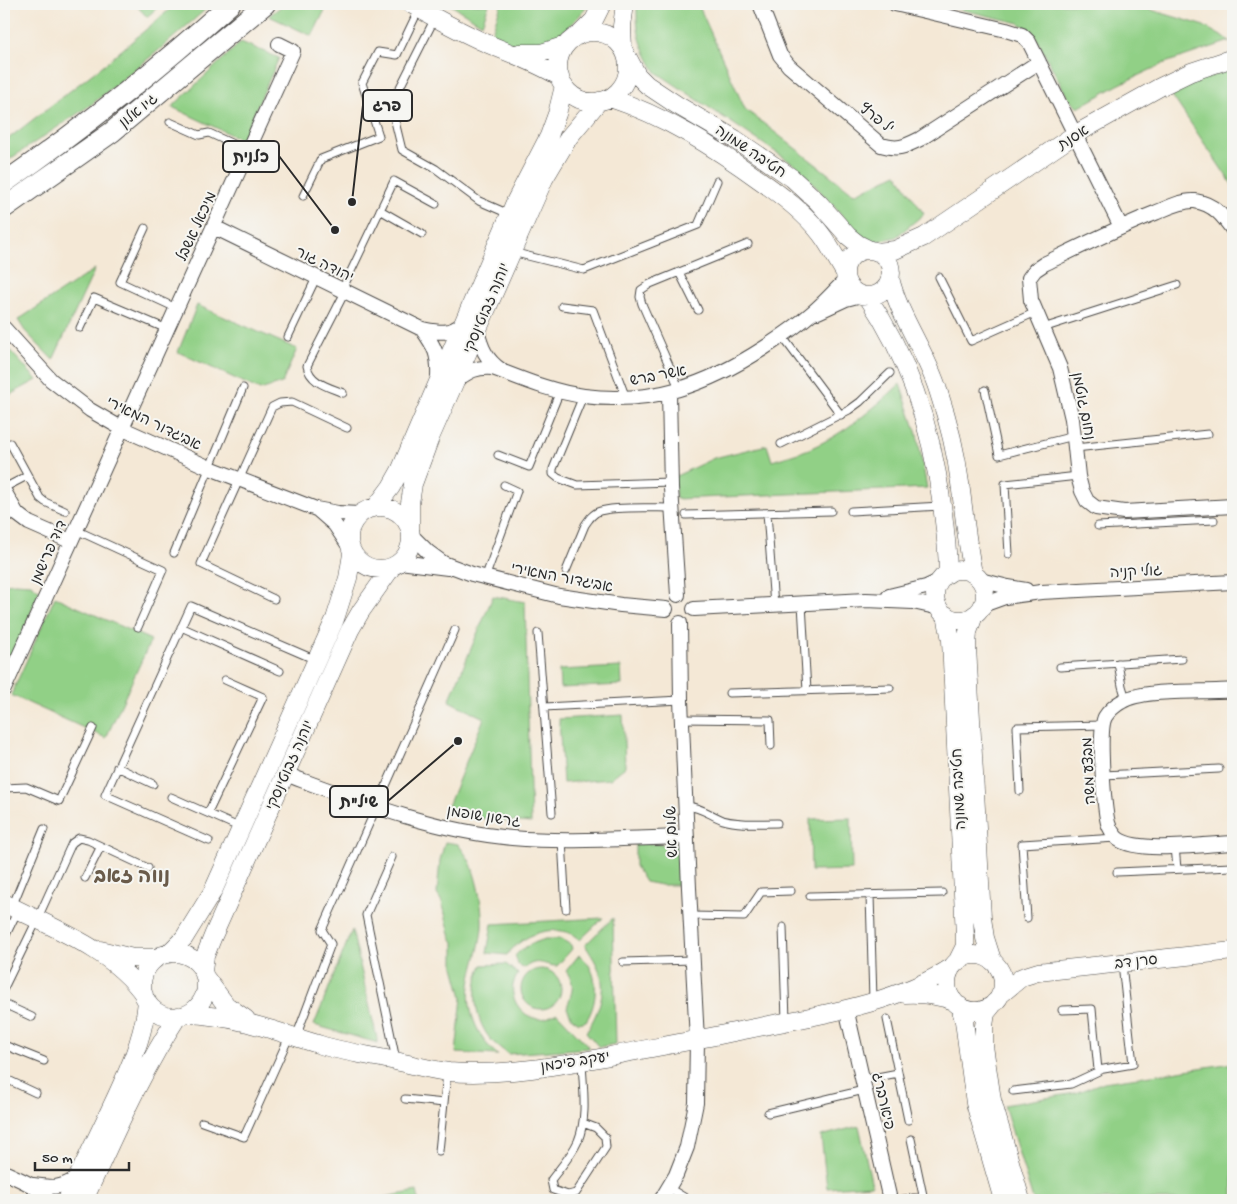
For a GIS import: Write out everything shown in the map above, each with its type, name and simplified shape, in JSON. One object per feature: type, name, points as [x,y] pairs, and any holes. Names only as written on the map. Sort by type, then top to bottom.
[{"type":"main road","name":"ג'ו אלון","points":[[4,183],[99,115],[196,35],[230,4]]},
{"type":"main road","name":"ג'ו אלון","points":[[4,208],[112,132],[265,4]]},
{"type":"street","points":[[602,4],[594,20],[572,40],[560,60],[562,81],[570,94],[589,102],[605,100],[620,90],[626,81],[628,70],[622,26],[625,4]]},
{"type":"street","name":"יל פרץ","points":[[760,4],[780,55],[789,66],[881,145],[893,148],[907,145],[920,138],[1039,62]]},
{"type":"street","points":[[894,4],[1022,35],[1029,42],[1121,227]]},
{"type":"street","points":[[415,6],[480,40],[527,59],[562,81]]},
{"type":"street","points":[[507,51],[541,54],[588,33],[598,32],[608,35],[617,41],[625,53]]},
{"type":"street","name":"מיכאל אשבל","points":[[121,428],[293,51],[279,44]]},
{"type":"street","name":"חטיבה שמונה","points":[[625,53],[638,75],[647,85],[677,105],[735,138],[792,178],[818,202],[848,236],[858,244],[873,251]]},
{"type":"street","name":"אסנת","points":[[890,275],[910,249],[924,237],[1074,135],[1160,86],[1191,72],[1233,58]]},
{"type":"street","name":"יוהנה זבוטינסקי","points":[[376,506],[391,488],[400,471],[446,381],[470,327],[510,214],[549,136],[557,114],[562,81]]},
{"type":"street","name":"חטיבה שמונה","points":[[605,100],[645,111],[693,136],[724,155],[779,194],[821,234],[846,276]]},
{"type":"street","name":"יוהנה זבוטינסקי","points":[[470,327],[511,252],[530,207],[558,153],[582,120],[605,100]]},
{"type":"street","name":"נחום גוטמן","points":[[1233,230],[1222,214],[1209,204],[1194,201],[1178,204],[1121,227],[1034,270],[1029,278],[1030,300],[1060,368],[1075,442],[1078,476],[1082,492],[1087,501],[1096,508],[1124,512],[1196,514],[1233,506]]},
{"type":"street","name":"יהודה גור","points":[[214,227],[422,330],[446,333],[470,327]]},
{"type":"street","name":"אסנת","points":[[873,251],[896,250],[924,237]]},
{"type":"street","points":[[694,609],[866,600],[913,602],[957,619],[969,618],[978,610],[985,592],[976,577],[966,536],[957,462],[947,418],[928,361],[895,296],[886,260],[873,251],[864,251],[852,256],[846,267],[846,276],[852,289],[864,295],[876,310],[908,370],[918,396],[934,458],[947,547],[944,578],[936,592],[936,598],[943,612]]},
{"type":"street","points":[[864,295],[873,295],[884,289],[890,275]]},
{"type":"street","name":"אשר ברש","points":[[802,321],[846,276]]},
{"type":"street","name":"אשר ברש","points":[[446,381],[483,367],[492,368],[560,391],[583,396],[626,398],[674,391],[723,373],[823,309],[846,299],[864,295]]},
{"type":"street","name":"אשר ברש","points":[[470,327],[486,356],[494,366],[506,373]]},
{"type":"street","name":"אביגדור המאירי","points":[[4,328],[51,380],[90,410],[121,428],[210,468],[316,509],[360,514]]},
{"type":"street","name":"יהודה גור","points":[[422,330],[436,350],[446,381]]},
{"type":"street","name":"יוהנה זבוטינסקי","points":[[411,533],[410,503],[413,484],[430,438],[446,381]]},
{"type":"street","points":[[674,391],[671,482],[678,595]]},
{"type":"street","name":"דוד פרישמן","points":[[4,689],[121,428]]},
{"type":"street","points":[[4,492],[17,514],[29,524],[73,535]]},
{"type":"street","points":[[376,506],[394,510],[401,515],[407,522],[411,533],[409,550],[396,565],[384,569],[366,566],[351,550],[350,528],[360,514],[376,506]]},
{"type":"street","name":"אביגדור המאירי","points":[[316,509],[336,525],[351,550]]},
{"type":"street","name":"אביגדור המאירי","points":[[411,533],[434,557],[453,568],[485,578],[559,596],[666,609]]},
{"type":"street","name":"יוהנה זבוטינסקי","points":[[162,956],[184,938],[214,891],[335,620],[343,597],[351,550]]},
{"type":"street","name":"יוהנה זבוטינסקי","points":[[204,974],[205,956],[213,936],[350,630],[361,611],[396,565]]},
{"type":"street","name":"אביגדור המאירי","points":[[396,565],[453,568]]},
{"type":"street","points":[[866,600],[905,593],[960,570],[976,577]]},
{"type":"street","name":"גולי קניה","points":[[976,577],[1008,588],[1042,592]]},
{"type":"street","name":"גולי קניה","points":[[978,610],[1005,597],[1042,592],[1233,582]]},
{"type":"street","points":[[678,595],[689,598],[694,609],[689,618],[680,623],[670,619],[666,609],[668,601],[678,595]]},
{"type":"street","name":"חטיבה שמונה","points":[[978,610],[970,623],[967,647],[982,918],[985,938],[994,963]]},
{"type":"street","name":"חטיבה שמונה","points":[[943,612],[952,640],[966,936],[964,946],[955,964]]},
{"type":"street","name":"שלום אש","points":[[661,1200],[680,1165],[692,1127],[696,1103],[697,1040],[681,700],[680,623]]},
{"type":"street","name":"מבצע משה","points":[[1116,838],[1108,825],[1101,733],[1104,718],[1112,708],[1122,701],[1150,694],[1233,690]]},
{"type":"street","name":"גרשון שופמן","points":[[285,774],[376,808],[427,823],[469,832],[512,838],[562,840],[687,837]]},
{"type":"street","points":[[1116,838],[1131,845],[1147,847],[1233,843]]},
{"type":"street","points":[[11,907],[83,944],[111,961],[137,986],[152,1008],[160,1014],[169,1016],[183,1015],[195,1009],[205,995],[204,974],[197,962],[188,956],[178,953],[133,958],[83,944]]},
{"type":"street","name":"סרן דב","points":[[998,998],[1022,977],[1038,972],[1233,951]]},
{"type":"street","points":[[1003,1200],[975,1103],[964,1021],[957,1003],[948,988],[947,981],[955,964],[970,955],[985,957],[994,963],[1001,972],[1003,980],[998,998],[986,1013],[984,1026],[992,1100],[1021,1200]]},
{"type":"street","points":[[84,1200],[86,1177],[136,1048],[146,1012],[143,979],[150,964],[162,956]]},
{"type":"street","name":"סרן דב","points":[[994,963],[1038,972]]},
{"type":"street","name":"יעקב פיכמן","points":[[183,1015],[231,1018],[324,1046],[447,1072],[513,1070],[582,1062],[846,1008],[892,995],[933,979],[955,964]]},
{"type":"street","name":"יעקב פיכמן","points":[[204,974],[226,1005],[239,1016],[258,1025]]},
{"type":"street","name":"יעקב פיכמן","points":[[892,995],[919,994],[940,996],[957,1003]]},
{"type":"street","points":[[957,1003],[972,1010],[978,1010],[985,1009],[998,998]]},
{"type":"street","name":"פיארברג","points":[[846,1008],[890,1200]]},
{"type":"street","points":[[67,1200],[86,1177],[158,1048],[183,1015]]},
{"type":"street","points":[[4,1172],[32,1185],[42,1192],[48,1200]]},
{"type":"street","points":[[32,1185],[58,1188],[86,1177]]},
{"type":"street","points":[[86,1177],[96,1200]]},
{"type":"lane","points":[[303,196],[321,159],[379,136],[362,83],[378,52],[397,55],[415,6]]},
{"type":"lane","points":[[435,18],[391,106],[402,150],[436,169],[479,201],[510,214]]},
{"type":"lane","points":[[170,122],[199,134],[209,133],[248,151]]},
{"type":"lane","points":[[343,393],[318,382],[308,371],[307,366],[394,181],[436,204]]},
{"type":"lane","points":[[511,252],[584,270],[698,224],[717,181]]},
{"type":"lane","points":[[380,210],[422,234]]},
{"type":"lane","points":[[145,228],[120,282],[176,308]]},
{"type":"lane","points":[[674,391],[640,297],[641,290],[646,285],[748,244]]},
{"type":"lane","points":[[680,272],[698,310]]},
{"type":"lane","points":[[939,277],[971,341],[1036,312]]},
{"type":"lane","points":[[288,337],[316,278]]},
{"type":"lane","points":[[1043,328],[1177,285]]},
{"type":"lane","points":[[80,328],[94,298],[166,329]]},
{"type":"lane","points":[[562,306],[592,310],[626,398]]},
{"type":"lane","points":[[782,336],[841,415]]},
{"type":"lane","points":[[781,444],[841,415],[860,402],[890,373]]},
{"type":"lane","points":[[174,553],[243,388]]},
{"type":"lane","points":[[985,390],[999,455],[1075,442],[1208,434]]},
{"type":"lane","points":[[498,455],[529,468],[560,391]]},
{"type":"lane","points":[[583,396],[553,469],[553,474],[558,478],[577,485],[671,482]]},
{"type":"lane","points":[[274,599],[201,564],[272,407],[292,402],[346,428]]},
{"type":"lane","points":[[10,443],[40,498],[65,511]]},
{"type":"lane","points":[[4,488],[27,476]]},
{"type":"lane","points":[[1009,554],[1005,484],[1078,476]]},
{"type":"lane","points":[[485,578],[517,491],[504,485]]},
{"type":"lane","points":[[852,511],[942,506]]},
{"type":"lane","points":[[566,571],[585,525],[596,513],[611,510],[672,508]]},
{"type":"lane","points":[[686,515],[831,511]]},
{"type":"lane","points":[[767,512],[774,606]]},
{"type":"lane","points":[[1098,526],[1196,514],[1214,520]]},
{"type":"lane","points":[[73,535],[163,570],[138,627]]},
{"type":"lane","points":[[802,604],[807,691]]},
{"type":"lane","points":[[209,841],[104,795],[190,606],[316,660]]},
{"type":"lane","points":[[181,627],[280,671]]},
{"type":"lane","points":[[202,1122],[244,1137],[293,1037],[331,944],[322,930],[455,630]]},
{"type":"lane","points":[[538,633],[552,813]]},
{"type":"lane","points":[[1060,667],[1182,659]]},
{"type":"lane","points":[[1118,663],[1126,700]]},
{"type":"lane","points":[[208,813],[264,697],[225,680]]},
{"type":"lane","points":[[729,693],[890,688]]},
{"type":"lane","points":[[544,707],[681,700]]},
{"type":"lane","points":[[682,719],[770,720],[772,746]]},
{"type":"lane","points":[[1020,792],[1017,727],[1103,725]]},
{"type":"lane","points":[[4,788],[26,787],[59,801],[93,728]]},
{"type":"lane","points":[[117,767],[153,784]]},
{"type":"lane","points":[[1104,774],[1219,768]]},
{"type":"lane","points":[[171,797],[241,828]]},
{"type":"lane","points":[[686,806],[706,811],[720,819],[735,823],[777,823]]},
{"type":"lane","points":[[4,938],[11,907],[44,829]]},
{"type":"lane","points":[[4,988],[72,843],[79,838],[88,840],[148,868]]},
{"type":"lane","points":[[1026,918],[1022,844],[1116,838]]},
{"type":"lane","points":[[562,840],[566,908]]},
{"type":"lane","points":[[85,878],[101,846]]},
{"type":"lane","points":[[1175,846],[1177,869]]},
{"type":"lane","points":[[392,857],[366,915],[396,1061]]},
{"type":"lane","points":[[1117,872],[1232,867]]},
{"type":"lane","points":[[691,916],[744,917],[761,892],[791,892]]},
{"type":"lane","points":[[810,896],[942,893]]},
{"type":"lane","points":[[870,895],[873,1001]]},
{"type":"lane","points":[[783,927],[786,1021]]},
{"type":"lane","points":[[623,962],[693,960]]},
{"type":"lane","points":[[1013,1091],[1071,1084],[1102,1069],[1134,1064],[1122,963]]},
{"type":"lane","points":[[4,1004],[32,1017]]},
{"type":"lane","points":[[1062,1010],[1092,1009],[1098,1070],[1102,1069]]},
{"type":"lane","points":[[887,1019],[908,1120]]},
{"type":"lane","points":[[4,1045],[44,1061]]},
{"type":"lane","points":[[582,1062],[583,1123],[578,1142],[551,1180],[553,1190],[568,1196],[576,1193],[606,1146],[605,1137],[596,1128],[583,1123]]},
{"type":"lane","points":[[439,1151],[447,1072]]},
{"type":"lane","points":[[768,1113],[863,1085],[898,1072]]},
{"type":"lane","points":[[4,1078],[36,1093]]},
{"type":"lane","points":[[405,1099],[444,1103]]},
{"type":"lane","points":[[896,1200],[924,1198],[911,1139]]},
{"type":"lane","points":[[668,1188],[689,1200]]},
{"type":"green space","points":[[135,4],[161,4],[147,17]]},
{"type":"green space","points":[[176,4],[212,4],[92,104],[4,163],[4,142],[110,60]]},
{"type":"green space","points":[[284,4],[328,4],[312,36],[269,16]]},
{"type":"green space","points":[[449,4],[489,4],[482,24]]},
{"type":"green space","points":[[501,4],[589,4],[575,21],[558,35],[539,44],[529,46],[517,45],[491,35]]},
{"type":"green space","points":[[637,4],[698,4],[745,109],[854,194],[897,174],[924,214],[896,237],[874,242],[859,234],[798,167],[656,72],[640,40],[637,24]]},
{"type":"green space","points":[[937,4],[1131,4],[1202,25],[1230,41],[1165,63],[1118,85],[1078,108],[1069,100],[1033,32],[1019,23]]},
{"type":"green space","points":[[241,42],[279,58],[242,140],[172,107]]},
{"type":"green space","points":[[1233,69],[1233,186],[1171,94],[1202,79]]},
{"type":"green space","points":[[95,269],[53,360],[25,331],[18,320]]},
{"type":"green space","points":[[197,305],[297,349],[282,383],[260,390],[178,352]]},
{"type":"green space","points":[[4,344],[37,380],[4,398]]},
{"type":"green space","points":[[900,384],[917,434],[927,488],[676,499],[674,477],[714,458],[767,445],[772,461],[809,449],[857,421]]},
{"type":"green space","points":[[4,584],[31,584],[40,591],[4,678]]},
{"type":"green space","points":[[493,596],[525,602],[531,823],[486,819],[446,811],[484,718],[449,701]]},
{"type":"green space","points":[[55,597],[151,640],[106,738],[11,695]]},
{"type":"green space","points":[[621,667],[622,685],[560,688],[559,670]]},
{"type":"green space","points":[[623,715],[625,767],[610,779],[563,783],[559,719]]},
{"type":"green space","points":[[851,818],[852,870],[811,871],[810,819]]},
{"type":"green space","points":[[445,842],[458,844],[467,856],[478,887],[482,912],[482,928],[470,985],[470,1008],[481,1036],[498,1055],[456,1053],[462,997],[454,967],[454,942],[451,938],[442,902],[437,894],[440,860]]},
{"type":"green space","points":[[635,843],[680,845],[684,885],[661,885],[645,882],[635,866]]},
{"type":"green space","points":[[603,918],[580,940],[568,933],[557,931],[541,932],[518,943],[507,955],[487,953],[492,924]]},
{"type":"green space","points":[[613,918],[616,1044],[599,1047],[586,1032],[600,1004],[602,980],[597,966],[585,945]]},
{"type":"green space","points":[[352,930],[378,1043],[314,1025]]},
{"type":"green space","points":[[545,939],[561,939],[571,945],[572,949],[557,966],[534,963],[524,968],[518,964],[515,956],[518,953],[529,945]]},
{"type":"green space","points":[[579,955],[591,969],[594,977],[595,995],[586,1021],[579,1023],[572,1018],[567,1008],[572,985],[566,971]]},
{"type":"green space","points":[[506,964],[518,974],[513,984],[513,991],[516,1002],[523,1012],[539,1019],[557,1013],[590,1048],[508,1054],[493,1042],[478,1015],[476,984],[482,965]]},
{"type":"green space","points":[[541,969],[555,975],[561,989],[555,1003],[541,1009],[527,1003],[521,989],[527,975]]},
{"type":"green space","points":[[1233,1063],[1233,1200],[1033,1200],[1004,1105],[1075,1093],[1104,1082]]},
{"type":"green space","points":[[859,1126],[872,1185],[827,1188],[821,1136]]},
{"type":"green space","points":[[417,1191],[419,1200],[370,1200]]},
{"type":"place","name":"פרג","points":[[352,202]]},
{"type":"place","name":"כלנית","points":[[335,230]]},
{"type":"place","name":"שיל\"ת","points":[[458,741]]},
{"type":"district","name":"נווה זאב","points":[[132,875]]}]
